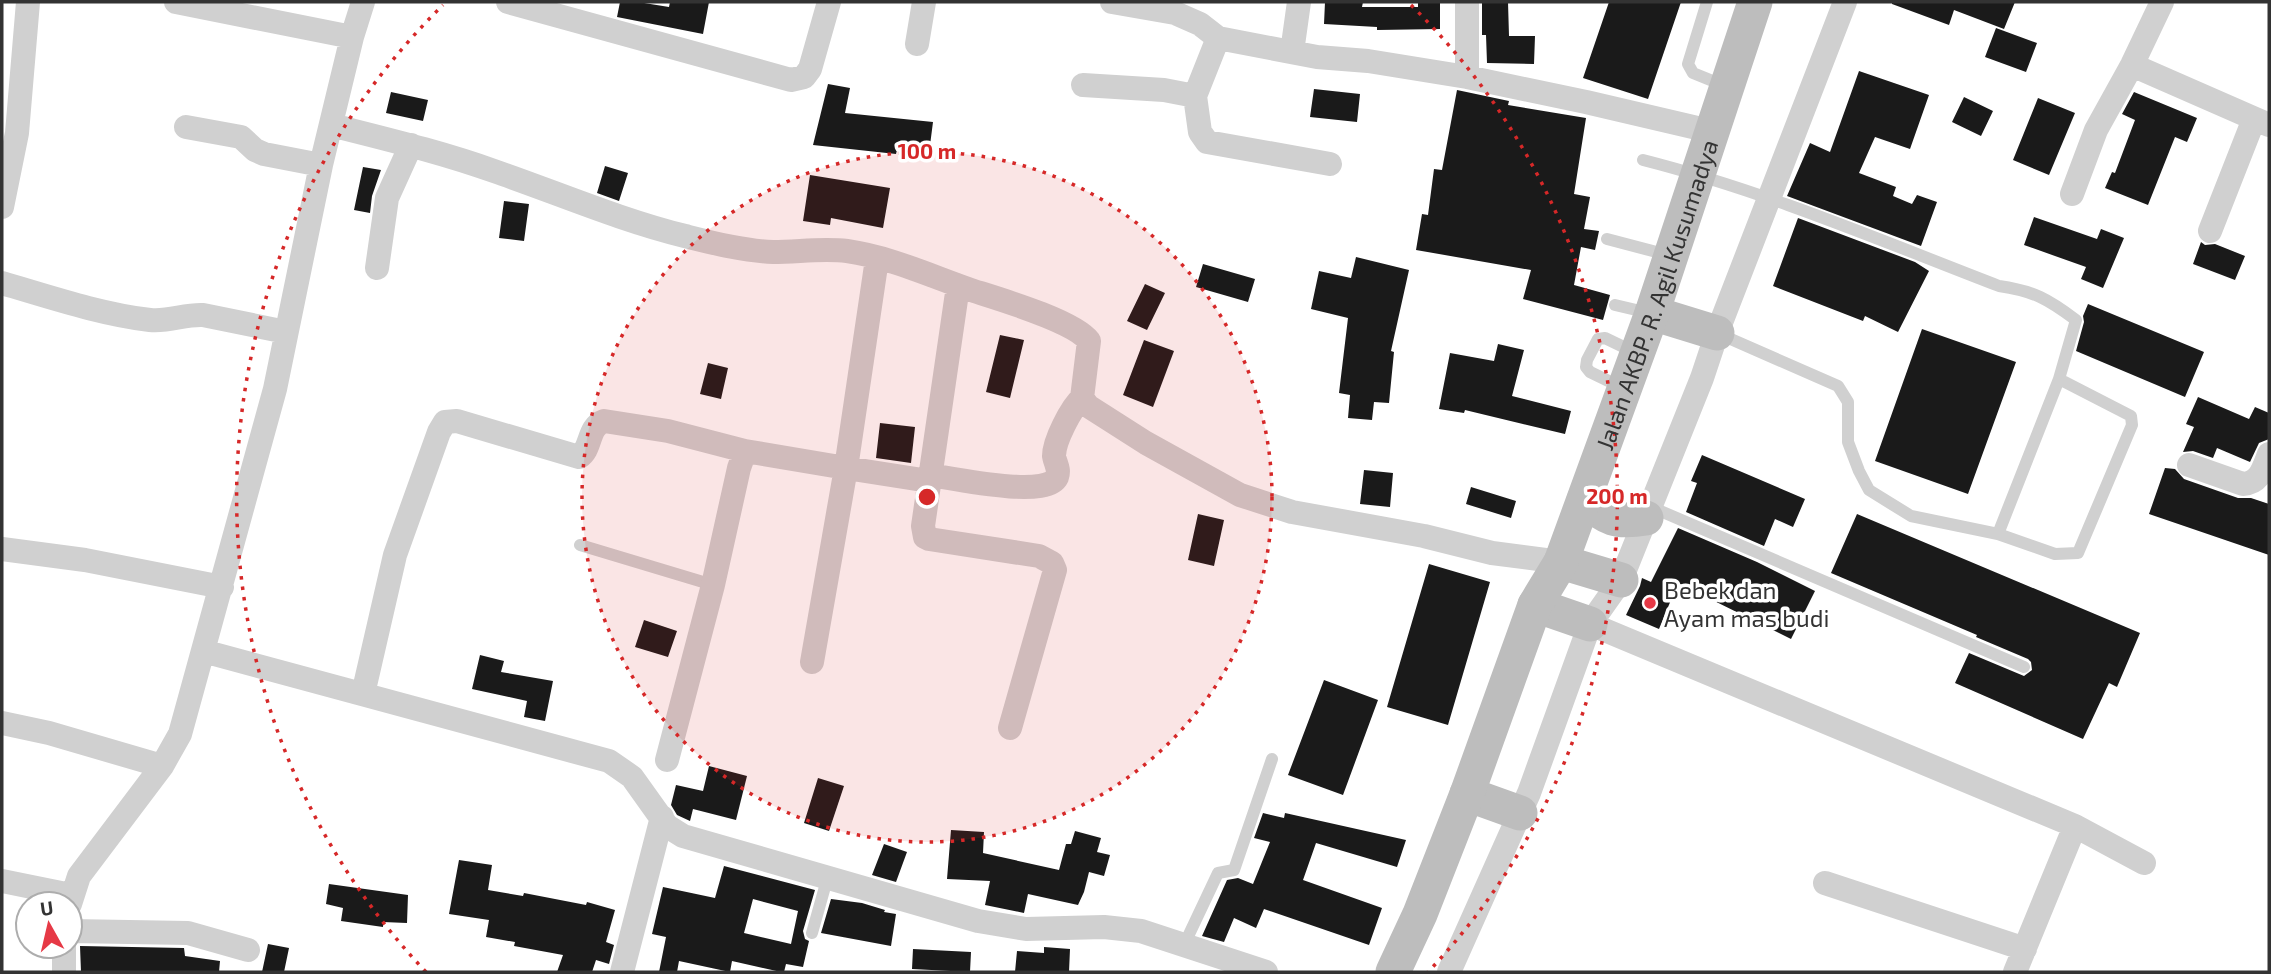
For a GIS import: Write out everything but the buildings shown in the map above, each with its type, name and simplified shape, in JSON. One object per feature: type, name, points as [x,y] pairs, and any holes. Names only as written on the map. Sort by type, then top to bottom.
[{"type":"main road","name":"Jalan AKBP. R. Agil Kusumadya","points":[[1393,972],[1420,914],[1467,794],[1535,605],[1561,562],[1652,313],[1698,176],[1710,131],[1755,2]]},
{"type":"main road","points":[[1652,313],[1717,333]]},
{"type":"main road","points":[[1584,500],[1608,518],[1621,522],[1648,513]]},
{"type":"main road","points":[[1561,562],[1620,580]]},
{"type":"main road","points":[[1535,605],[1590,624]]},
{"type":"main road","points":[[1467,794],[1520,813]]},
{"type":"street","points":[[2,207],[17,133],[27,2]]},
{"type":"street","points":[[176,2],[352,37]]},
{"type":"street","points":[[74,890],[79,876],[162,766],[180,734],[275,388],[321,165],[363,2]]},
{"type":"street","points":[[508,2],[791,80],[804,77],[810,69],[829,2]]},
{"type":"street","points":[[918,44],[924,2]]},
{"type":"street","points":[[1112,2],[1175,13],[1200,24],[1218,38],[1292,52],[1467,77],[1710,131]]},
{"type":"street","points":[[1292,52],[1299,2]]},
{"type":"street","points":[[1467,2],[1467,77]]},
{"type":"street","points":[[1449,972],[1520,813],[1590,624],[1620,580],[1648,513],[1845,2]]},
{"type":"street","points":[[2072,194],[2096,130],[2132,65],[2162,2]]},
{"type":"street","points":[[1218,38],[1195,96],[1200,132],[1207,142],[1330,164]]},
{"type":"street","points":[[2132,65],[2262,122],[2210,231]]},
{"type":"street","points":[[1083,85],[1164,90],[1195,96]]},
{"type":"street","points":[[331,125],[411,145],[491,170],[644,226],[752,250],[848,251],[877,259],[1043,315],[1086,337],[1090,347],[1082,398],[1069,416],[1054,454],[1058,468],[1056,477],[1051,484],[1042,487],[1000,486],[846,468],[745,451],[668,431],[604,421],[597,423],[585,452],[579,457],[457,421],[445,422],[395,555],[363,694]]},
{"type":"street","points":[[186,127],[241,137],[255,150],[264,154],[321,165]]},
{"type":"street","points":[[377,268],[387,198],[411,145]]},
{"type":"street","points":[[811,662],[846,468],[877,259]]},
{"type":"street","points":[[2,283],[82,306],[150,320],[167,321],[191,314],[204,315],[286,332]]},
{"type":"street","points":[[958,286],[923,526],[925,537],[1039,556],[1047,559],[1055,570],[1010,728]]},
{"type":"street","points":[[1082,398],[1088,406],[1146,443],[1240,495],[1292,512],[1424,536],[1492,553],[1561,562]]},
{"type":"street","points":[[667,760],[745,451]]},
{"type":"street","points":[[2189,465],[2243,484],[2252,484],[2261,475],[2269,454]]},
{"type":"street","points":[[2,550],[85,561],[222,587]]},
{"type":"street","points":[[1590,624],[2076,826],[2144,863]]},
{"type":"street","points":[[203,651],[609,761],[632,777],[671,827],[828,876],[1001,925],[1054,930],[1123,928],[1266,972]]},
{"type":"street","points":[[2,723],[49,733],[162,766]]},
{"type":"street","points":[[2015,972],[2076,826]]},
{"type":"street","points":[[622,972],[671,827]]},
{"type":"street","points":[[2,881],[34,890]]},
{"type":"street","points":[[1825,883],[2025,949]]},
{"type":"street","points":[[84,931],[187,933],[248,950]]},
{"type":"lane","points":[[1707,2],[1688,64],[1693,73],[1725,87]]},
{"type":"lane","points":[[1643,160],[1768,199],[1999,286],[2048,299],[2076,320],[2059,379],[1998,534]]},
{"type":"lane","points":[[1607,239],[1671,256]]},
{"type":"lane","points":[[1615,305],[1652,313]]},
{"type":"lane","points":[[1717,333],[1838,386],[1848,402],[1848,442],[1869,490],[1911,516],[1998,534],[2054,554],[2078,553],[2132,425],[2131,416],[2059,379]]},
{"type":"lane","points":[[1648,513],[2024,667]]},
{"type":"lane","points":[[580,545],[713,585]]},
{"type":"lane","points":[[1184,946],[1217,873],[1234,870],[1272,759]]},
{"type":"lane","points":[[812,933],[828,876]]},
{"type":"place","name":"Bebek dan Ayam mas budi","points":[[1650,603]]}]
